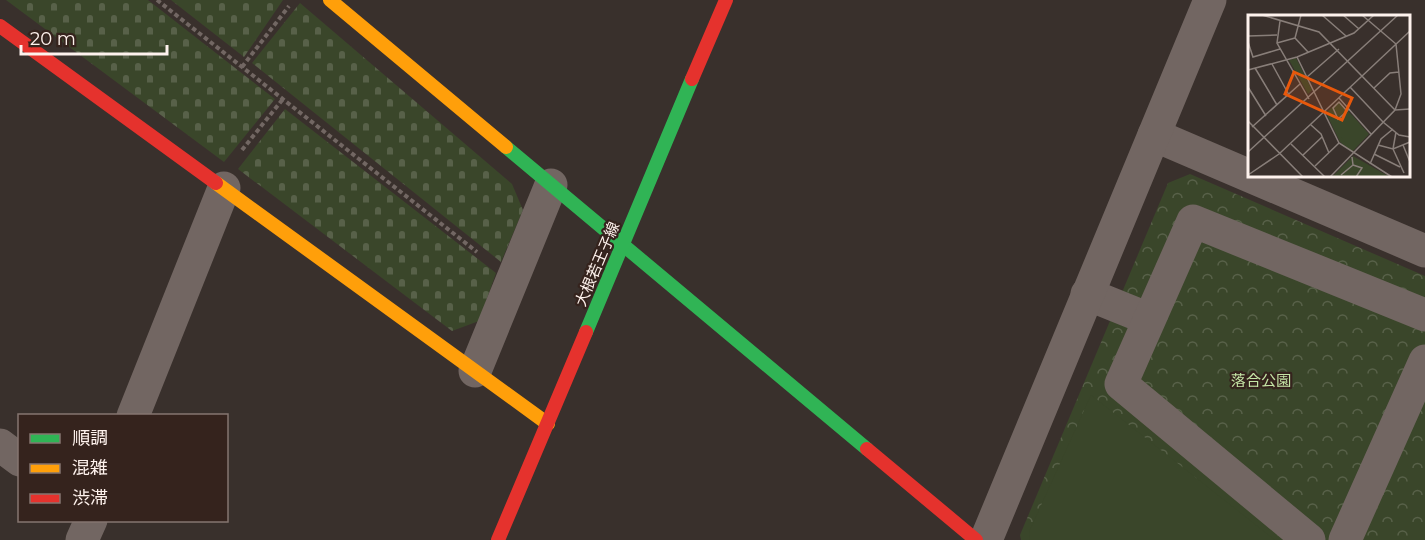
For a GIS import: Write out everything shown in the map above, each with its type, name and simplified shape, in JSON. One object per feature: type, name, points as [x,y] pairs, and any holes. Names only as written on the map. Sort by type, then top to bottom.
[{"type":"street","points":[[330,0],[976,540]]},
{"type":"street","name":"大根若王子線","points":[[498,540],[726,0]]},
{"type":"street","points":[[986,540],[1209,0]]},
{"type":"street","points":[[0,26],[548,424]]},
{"type":"street","points":[[1154,135],[1248,175]]},
{"type":"street","points":[[1252,177],[1425,251]]},
{"type":"street","points":[[476,371],[551,185]]},
{"type":"street","points":[[134,414],[220,186]]},
{"type":"street","points":[[1309,540],[1121,384],[1194,220],[1425,315]]},
{"type":"street","points":[[1087,294],[1149,319]]},
{"type":"street","points":[[1345,540],[1419,393],[1425,361]]},
{"type":"street","points":[[0,445],[18,458]]},
{"type":"street","points":[[82,540],[90,522]]},
{"type":"path","points":[[157,0],[513,280]]},
{"type":"path","points":[[242,67],[293,0]]},
{"type":"path","points":[[220,186],[283,99]]},
{"type":"green space","points":[[6,0],[148,0],[275,99],[224,162]]},
{"type":"green space","points":[[171,0],[283,0],[244,57]]},
{"type":"green space","points":[[300,3],[512,184],[523,210],[501,262],[252,63]]},
{"type":"green space","points":[[285,109],[496,273],[479,321],[452,331],[238,169]]},
{"type":"green space","name":"落合公園","points":[[1190,174],[1425,276],[1425,540],[1021,540],[1020,535],[1168,183]]},
{"type":"green space","points":[[1091,395],[1275,540],[1030,540],[1029,532]]},
{"type":"traffic: fast","points":[[586,332],[692,79]]},
{"type":"traffic: fast","points":[[506,147],[867,449]]},
{"type":"traffic: slow","points":[[330,0],[506,147]]},
{"type":"traffic: slow","points":[[216,183],[548,424]]},
{"type":"traffic: jam","points":[[692,79],[726,0]]},
{"type":"traffic: jam","points":[[0,26],[216,183]]},
{"type":"traffic: jam","points":[[498,540],[586,332]]},
{"type":"traffic: jam","points":[[867,449],[976,540]]}]
